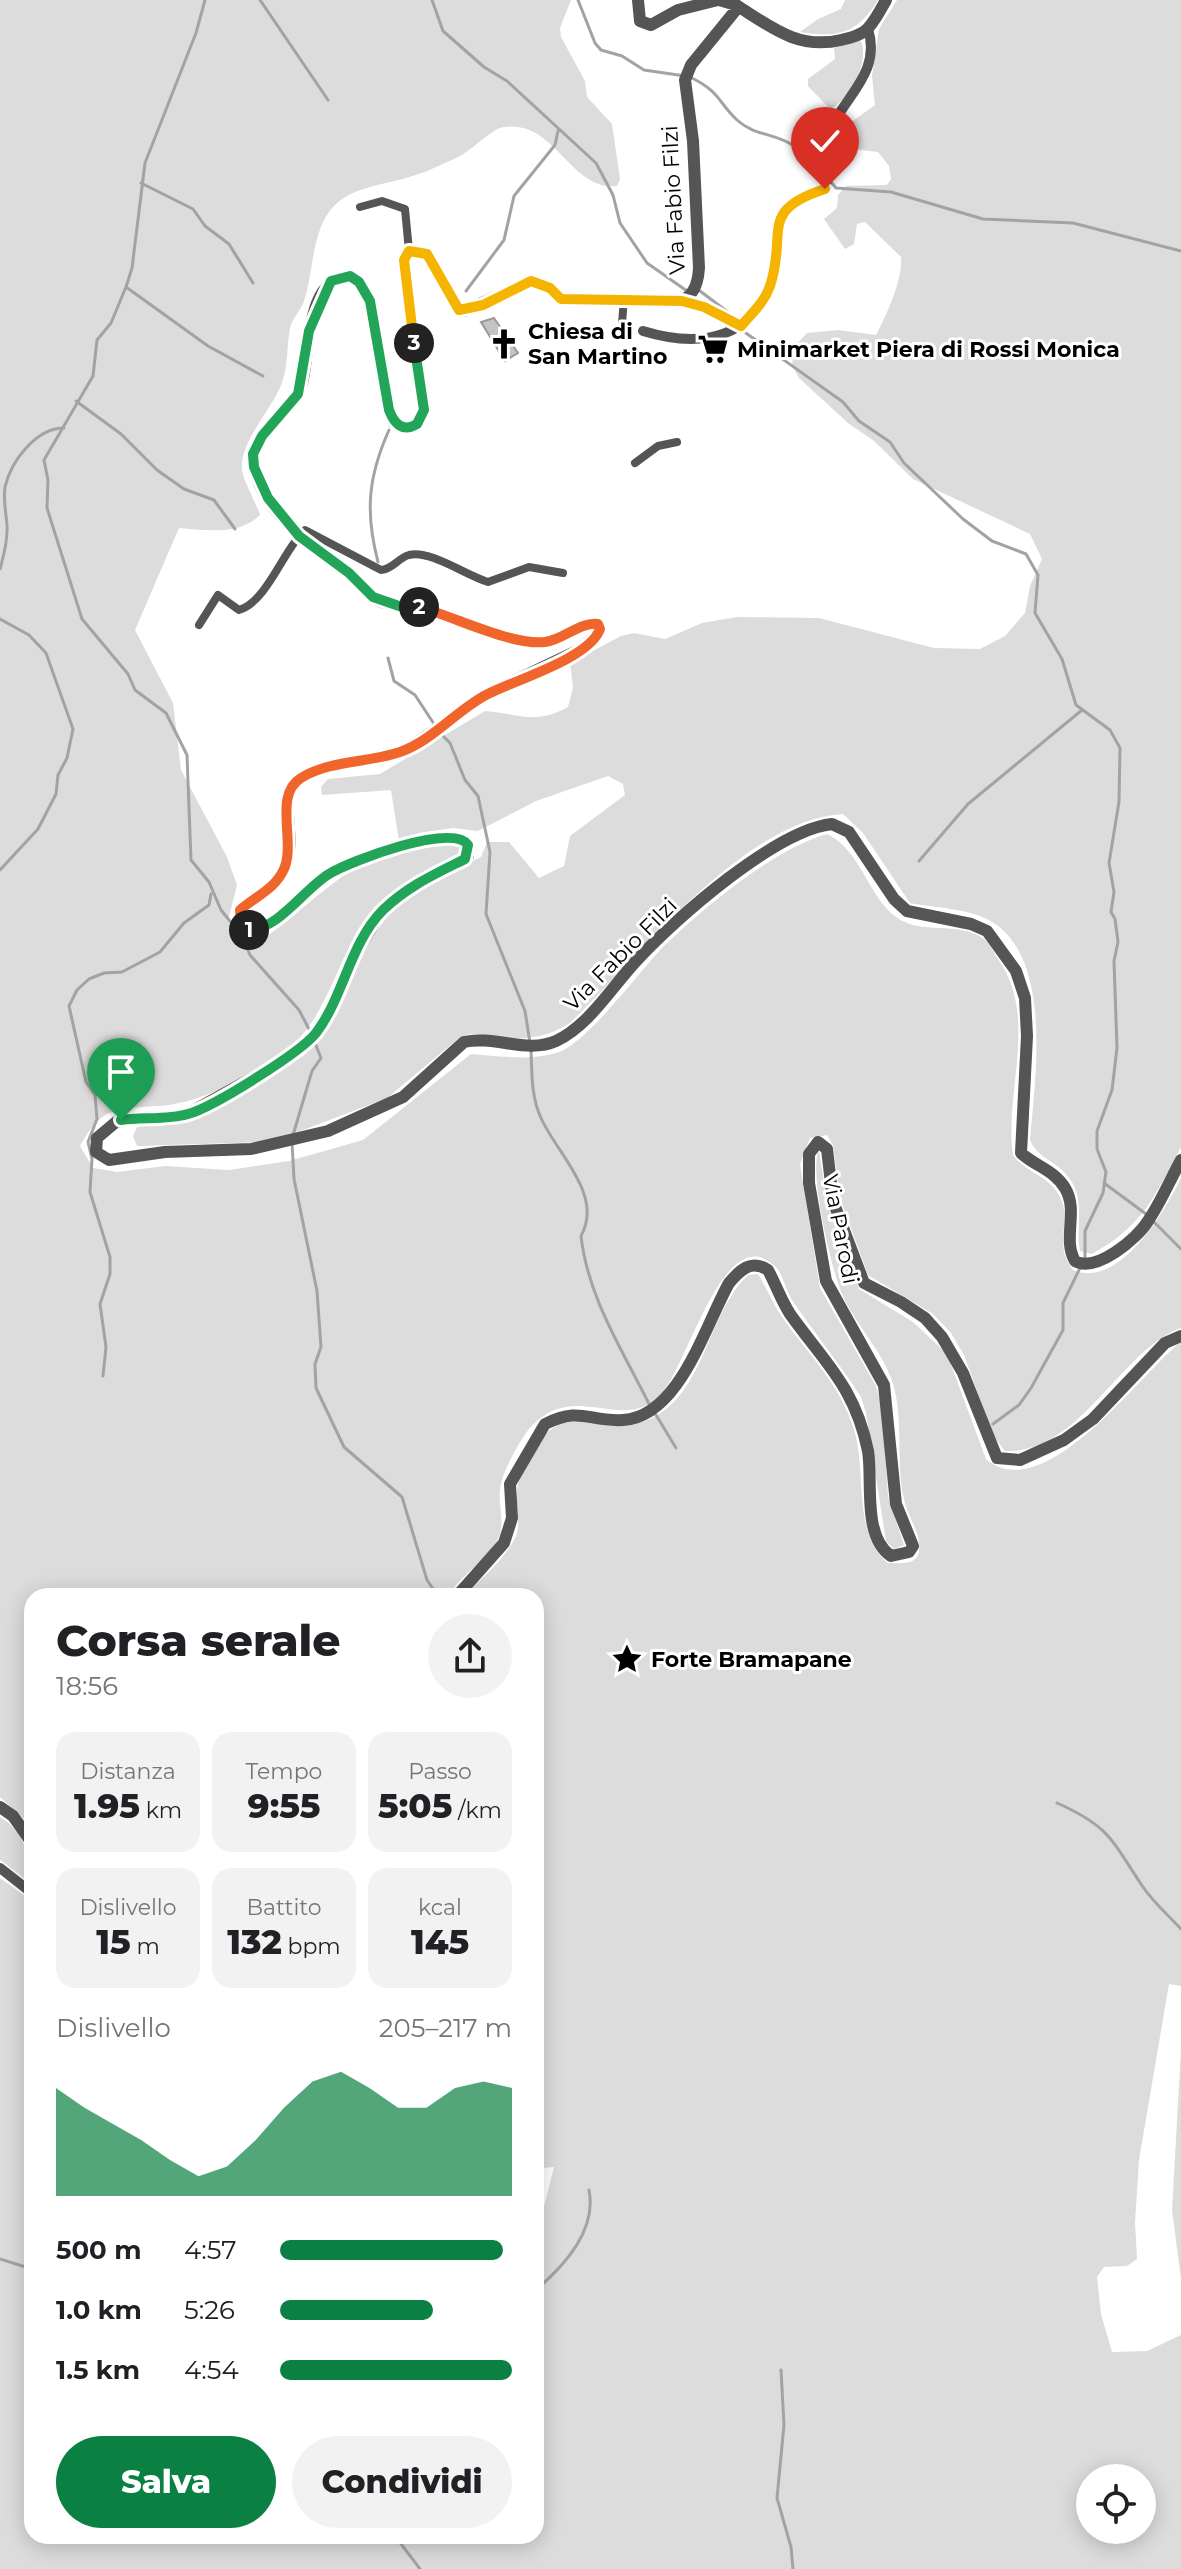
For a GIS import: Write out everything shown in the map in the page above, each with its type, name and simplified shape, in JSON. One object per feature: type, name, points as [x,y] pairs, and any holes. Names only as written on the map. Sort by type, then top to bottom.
[{"type":"street","points":[[638,0],[640,21],[651,25],[678,10],[718,0],[736,5],[788,38],[807,44],[842,40],[868,29],[886,0]]},
{"type":"street","name":"Via Fabio Filzi","points":[[736,5],[733,14],[691,65],[685,80],[693,141],[699,268],[695,288],[682,301],[561,299],[550,288],[531,281],[483,305],[459,310],[427,254],[409,251],[404,266],[424,410],[421,419],[408,428],[394,423],[380,376],[370,301],[354,278],[340,277],[331,281],[317,307],[305,344],[298,394],[262,436],[253,454],[261,486],[299,536],[382,601],[418,607],[533,642],[555,640],[594,623],[600,626],[600,632],[579,650],[487,694],[406,750],[323,768],[295,782],[287,799],[289,857],[272,887],[240,910],[239,920],[247,930],[269,924],[328,874],[390,850],[454,837],[466,841],[468,856],[424,878],[382,911],[360,946],[325,1019],[304,1046],[287,1059],[187,1114],[140,1118],[109,1125],[94,1146],[101,1157],[130,1158],[165,1152],[281,1145],[383,1108],[418,1086],[464,1042],[532,1045],[554,1042],[587,1017],[654,942],[720,885],[796,836],[832,824],[849,832],[894,899],[907,911],[971,924],[987,931],[1016,971],[1025,998],[1027,1036],[1021,1153],[1054,1175],[1065,1188],[1072,1209],[1070,1249],[1075,1261],[1085,1265],[1097,1261],[1144,1228],[1181,1160]]},
{"type":"street","points":[[643,331],[666,338],[716,338],[741,326],[765,298],[774,270],[782,213],[802,195],[826,188],[824,153],[829,132],[868,73],[871,51],[868,29]]},
{"type":"street","points":[[360,207],[382,201],[405,209],[409,251]]},
{"type":"street","points":[[622,324],[624,298]]},
{"type":"street","points":[[682,301],[704,307],[741,326]]},
{"type":"street","points":[[635,463],[658,446],[677,442]]},
{"type":"street","points":[[199,625],[218,595],[239,610],[249,605],[285,561],[299,536],[307,530],[381,570],[387,570],[405,556],[422,554],[488,582],[529,567],[563,573]]},
{"type":"street","name":"Via Parodi","points":[[464,1588],[504,1543],[512,1518],[510,1484],[545,1424],[582,1413],[627,1420],[658,1407],[673,1391],[729,1283],[741,1269],[754,1265],[768,1270],[791,1315],[840,1377],[855,1408],[868,1453],[877,1539],[891,1556],[901,1557],[909,1552],[913,1546],[896,1504],[893,1484],[889,1404],[884,1385],[826,1281],[809,1183],[809,1154],[818,1142],[827,1149],[833,1201],[864,1283],[913,1310],[942,1337],[963,1373],[997,1458],[1020,1460],[1064,1440],[1093,1419],[1165,1343],[1181,1336]]},
{"type":"street","points":[[0,1807],[13,1816],[24,1832]]},
{"type":"street","points":[[0,1868],[24,1887]]},
{"type":"shaded area","points":[[0,0],[571,0],[560,28],[561,37],[585,81],[587,97],[612,124],[620,179],[617,186],[601,185],[587,178],[537,134],[522,127],[504,127],[461,155],[432,169],[352,193],[336,204],[322,225],[304,301],[290,328],[280,387],[246,446],[243,458],[243,475],[260,515],[232,529],[179,528],[135,630],[173,703],[181,770],[227,857],[237,885],[228,921],[241,938],[260,941],[343,876],[368,863],[418,847],[435,845],[461,846],[462,852],[406,883],[375,908],[350,945],[310,1024],[279,1056],[229,1085],[201,1097],[107,1114],[88,1132],[80,1146],[93,1168],[117,1172],[165,1166],[229,1170],[289,1161],[363,1140],[471,1054],[524,1057],[556,1053],[569,1047],[598,1021],[667,943],[721,896],[785,852],[827,834],[848,851],[878,898],[896,917],[917,926],[974,933],[986,941],[998,959],[1010,981],[1018,1030],[1011,1131],[1013,1155],[1050,1184],[1060,1197],[1065,1215],[1064,1251],[1073,1270],[1090,1273],[1107,1269],[1123,1258],[1152,1227],[1181,1178],[1181,1328],[1159,1339],[1139,1356],[1078,1419],[1056,1436],[1032,1447],[1005,1451],[994,1437],[964,1355],[951,1333],[933,1314],[868,1275],[840,1198],[833,1145],[827,1135],[810,1138],[800,1164],[820,1288],[876,1386],[882,1408],[888,1496],[904,1545],[894,1549],[886,1541],[861,1397],[791,1299],[775,1266],[761,1257],[743,1259],[729,1271],[716,1290],[661,1394],[646,1405],[630,1410],[581,1406],[564,1408],[546,1414],[529,1429],[501,1482],[499,1537],[454,1588],[24,1588],[24,1819],[0,1797]]},
{"type":"shaded area","points":[[845,0],[878,0],[862,20],[845,31],[825,34],[800,32],[818,19],[841,9]]},
{"type":"shaded area","points":[[897,0],[1181,0],[1181,1147],[1155,1195],[1136,1221],[1110,1243],[1092,1254],[1080,1251],[1079,1204],[1074,1186],[1064,1172],[1038,1152],[1030,1140],[1036,1020],[1024,961],[1010,937],[989,920],[961,911],[910,903],[863,833],[843,814],[805,822],[768,840],[731,865],[661,929],[570,1023],[557,1030],[522,1038],[470,1034],[459,1038],[387,1098],[265,1142],[137,1146],[133,1136],[137,1127],[188,1120],[303,1056],[320,1039],[370,941],[391,911],[431,882],[481,857],[487,842],[509,842],[539,878],[564,866],[570,836],[625,795],[623,784],[608,776],[536,801],[478,831],[453,828],[419,833],[399,841],[391,790],[322,795],[321,787],[328,779],[380,774],[485,711],[537,717],[568,707],[573,687],[570,663],[621,636],[634,633],[665,639],[702,623],[737,617],[819,618],[934,648],[980,649],[1005,636],[1025,613],[1030,586],[1042,559],[1030,534],[913,479],[874,441],[848,423],[799,378],[792,365],[795,346],[807,333],[838,330],[876,335],[897,286],[901,257],[865,222],[857,224],[854,244],[845,249],[824,219],[837,208],[838,195],[846,186],[887,185],[891,179],[889,166],[878,152],[855,149],[851,134],[835,141],[832,136],[875,105],[872,76],[879,29]]},
{"type":"shaded area","points":[[860,39],[863,57],[857,78],[845,97],[830,109],[808,86],[808,79],[835,59],[834,48]]},
{"type":"shaded area","points":[[819,1151],[828,1207],[859,1289],[913,1322],[947,1354],[986,1459],[1010,1470],[1036,1466],[1063,1452],[1091,1430],[1181,1342],[1181,1986],[1169,1984],[1139,2160],[1135,2223],[1137,2259],[1127,2266],[1104,2267],[1097,2277],[1101,2314],[1112,2352],[1147,2351],[1181,2335],[1181,2569],[0,2569],[0,1878],[24,1895],[24,2544],[544,2544],[544,2206],[554,2167],[544,2168],[544,1588],[473,1588],[500,1561],[516,1536],[520,1478],[546,1434],[569,1422],[628,1424],[656,1416],[673,1403],[686,1387],[735,1291],[748,1275],[758,1274],[779,1312],[832,1384],[848,1414],[858,1446],[865,1519],[877,1551],[888,1563],[907,1563],[918,1556],[916,1532],[901,1484],[898,1407],[891,1378],[842,1294],[827,1244],[816,1162]]},
{"type":"shaded area","points":[[0,1817],[15,1830],[24,1844],[24,1878],[0,1860]]},
{"type":"shaded area","points":[[1181,2050],[1181,2279],[1172,2210]]},
{"type":"building","name":"Chiesa di San Martino","points":[[494,318],[518,353],[505,361],[481,322]]},
{"type":"waterway","points":[[205,0],[196,33],[145,163],[132,268],[126,287],[111,323],[97,340],[93,376],[44,460],[48,480],[47,508],[82,619],[128,674],[135,690],[166,713],[187,755],[191,860],[209,882],[221,910],[242,936],[250,955],[299,1010],[310,1031]]},
{"type":"waterway","points":[[260,0],[328,100]]},
{"type":"waterway","points":[[432,0],[443,31],[484,67],[507,81],[596,163],[613,195],[620,223],[647,263],[687,291]]},
{"type":"waterway","points":[[578,0],[595,43],[601,50],[622,56],[644,70],[685,76]]},
{"type":"waterway","points":[[692,78],[714,93],[744,125],[787,142],[821,171]]},
{"type":"waterway","points":[[466,291],[504,240],[514,196],[555,145],[558,131]]},
{"type":"waterway","points":[[831,182],[836,188],[891,192],[983,219],[1073,223],[1181,251]]},
{"type":"waterway","points":[[141,183],[193,209],[205,226],[229,244],[253,283]]},
{"type":"waterway","points":[[126,287],[208,346],[263,376]]},
{"type":"waterway","points":[[700,291],[737,319]]},
{"type":"waterway","points":[[743,331],[843,402],[859,421],[890,442],[904,463],[963,519],[992,541],[1026,554],[1038,575],[1035,613],[1062,659],[1076,705],[1110,730],[1120,748],[1119,802],[1109,863],[1114,892],[1111,912],[1118,942],[1114,961],[1117,1048],[1112,1090],[1097,1131],[1097,1149],[1106,1172],[1103,1193],[1085,1231],[1085,1259]]},
{"type":"waterway","points":[[76,401],[121,434],[157,470],[184,489],[214,500],[235,529]]},
{"type":"waterway","points":[[0,569],[7,536],[4,497],[8,477],[19,457],[35,440],[54,429],[64,428]]},
{"type":"waterway","points":[[378,562],[371,527],[371,495],[377,463],[389,430]]},
{"type":"waterway","points":[[0,619],[29,635],[46,653],[73,729],[67,758],[58,775],[56,794],[38,829],[0,870]]},
{"type":"waterway","points":[[388,658],[394,681],[415,695],[436,727]]},
{"type":"waterway","points":[[919,861],[968,804],[1082,710]]},
{"type":"waterway","points":[[440,733],[450,743],[465,780],[478,796],[490,852],[486,914],[525,1011],[530,1043]]},
{"type":"waterway","points":[[103,1376],[106,1347],[100,1304],[110,1274],[110,1257],[90,1192],[92,1159],[88,1142],[97,1119],[95,1095],[86,1082],[69,1006],[77,990],[89,979],[104,973],[122,972],[160,952],[184,923],[209,905],[211,894]]},
{"type":"waterway","points":[[293,1135],[312,1071],[321,1058],[313,1038]]},
{"type":"waterway","points":[[531,1050],[535,1102],[548,1132],[576,1175],[587,1205],[587,1221],[581,1236],[591,1281],[598,1302],[649,1404]]},
{"type":"waterway","points":[[292,1142],[294,1179],[317,1291],[321,1347],[315,1364],[316,1388],[344,1447],[402,1497],[427,1580],[432,1588]]},
{"type":"waterway","points":[[1104,1183],[1146,1214]]},
{"type":"waterway","points":[[1154,1222],[1181,1249]]},
{"type":"waterway","points":[[993,1424],[1019,1405],[1031,1388],[1063,1330],[1063,1303],[1081,1266]]},
{"type":"waterway","points":[[653,1410],[676,1448]]},
{"type":"waterway","points":[[1057,1803],[1089,1820],[1109,1837],[1147,1893],[1181,1929]]},
{"type":"waterway","points":[[544,2282],[568,2258],[583,2233],[590,2205],[589,2190]]},
{"type":"waterway","points":[[0,2259],[24,2266]]},
{"type":"waterway","points":[[781,2370],[784,2425],[777,2498],[791,2547],[793,2569]]},
{"type":"waterway","points":[[401,2544],[420,2569]]},
{"type":"place","name":"Chiesa di San Martino","points":[[504,344]]},
{"type":"place","name":"Minimarket Piera di Rossi Monica","points":[[713,349]]},
{"type":"place","name":"Forte Bramapane","points":[[627,1659]]},
{"type":"route","points":[[121,1120],[187,1114],[198,1110],[287,1059],[304,1046],[325,1019],[370,927],[382,911],[416,883],[468,856],[466,841],[454,837],[411,843],[390,850],[328,874],[269,924],[253,931],[247,930],[241,926],[240,910],[272,887],[280,878],[289,857],[287,799],[295,782],[323,768],[406,750],[487,694],[579,650],[600,632],[600,626],[594,623],[555,640],[533,642],[418,607],[382,601],[299,536],[282,518],[261,486],[253,454],[262,436],[298,394],[302,384],[305,344],[327,286],[335,279],[350,276],[365,291],[370,301],[380,376],[389,410],[394,423],[408,428],[417,424],[424,410],[404,266],[409,251],[418,250],[427,254],[459,310],[483,305],[524,281],[537,281],[561,299],[682,301],[704,307],[741,326],[762,303],[769,287],[782,213],[802,195],[825,189]]}]
